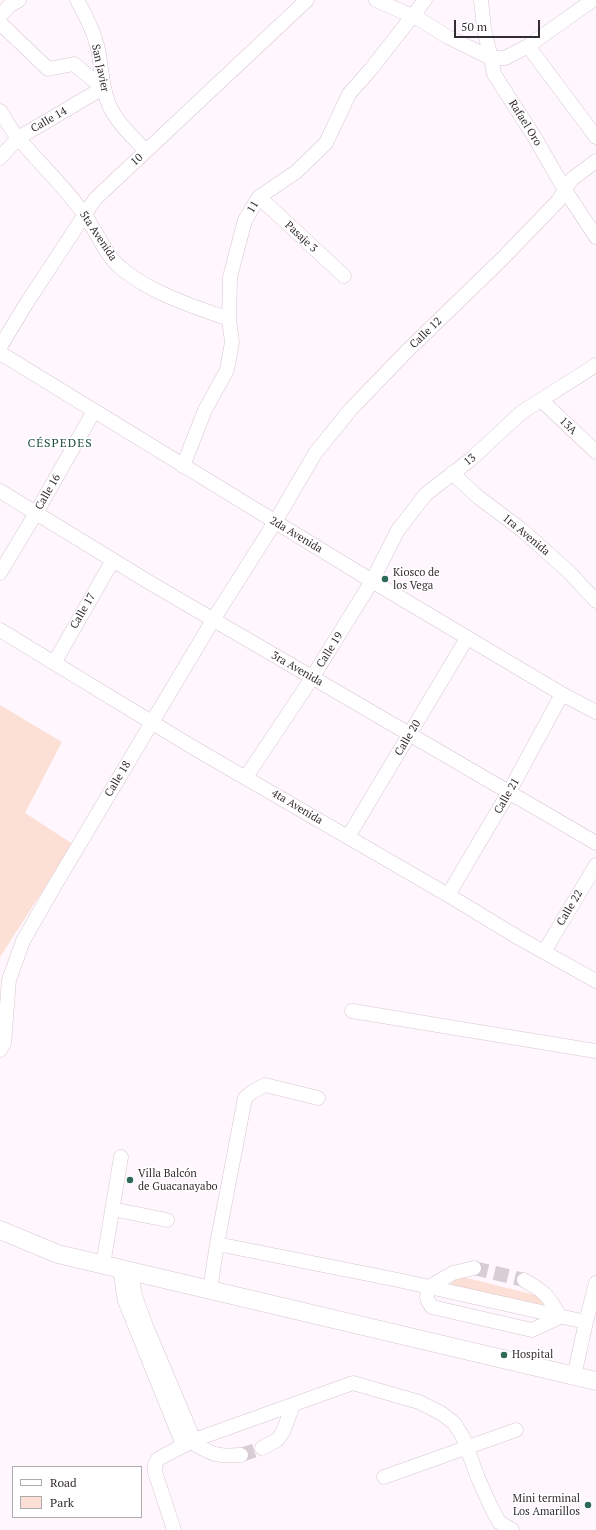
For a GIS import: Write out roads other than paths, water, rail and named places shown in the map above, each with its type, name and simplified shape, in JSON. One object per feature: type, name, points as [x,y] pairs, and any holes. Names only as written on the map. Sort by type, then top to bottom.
[{"type":"main road","points":[[0,1230],[58,1254],[596,1382]]},
{"type":"street","points":[[0,16],[9,6],[19,0]]},
{"type":"street","name":"San Javier","points":[[77,0],[84,12],[97,45],[103,88],[110,107],[123,126],[146,151]]},
{"type":"street","name":"10","points":[[0,347],[26,304],[95,199],[307,0]]},
{"type":"street","points":[[376,0],[412,16],[448,37],[491,58],[505,58],[528,46],[593,0]]},
{"type":"street","name":"11","points":[[183,466],[205,410],[227,370],[232,342],[229,319],[230,277],[245,220],[259,198],[296,172],[326,143],[349,94],[425,0]]},
{"type":"street","name":"Rafael Oro","points":[[481,0],[484,29],[494,74],[535,138],[565,190],[596,237]]},
{"type":"street","points":[[0,23],[48,69],[74,64],[103,88]]},
{"type":"street","points":[[528,46],[596,137]]},
{"type":"street","name":"Calle 14","points":[[0,158],[18,138],[103,88]]},
{"type":"street","name":"5ta Avenida","points":[[0,111],[18,138],[49,170],[84,214],[105,250],[121,268],[142,284],[177,300],[229,319]]},
{"type":"street","name":"Calle 12","points":[[275,522],[316,452],[351,409],[408,350],[501,260],[558,201],[572,179],[596,161]]},
{"type":"street","name":"Pasaje 3","points":[[259,198],[344,276]]},
{"type":"street","name":"2da Avenida","points":[[0,353],[372,581],[562,694],[596,712]]},
{"type":"street","name":"13","points":[[372,581],[398,530],[426,494],[470,460],[522,412],[596,365]]},
{"type":"street","name":"13A","points":[[541,400],[596,452]]},
{"type":"street","name":"Calle 16","points":[[0,573],[94,411]]},
{"type":"street","name":"1ra Avenida","points":[[452,473],[478,497],[522,530],[563,567],[596,601]]},
{"type":"street","name":"3ra Avenida","points":[[0,491],[213,620],[596,843]]},
{"type":"street","name":"Calle 18","points":[[0,1050],[4,1043],[3,1021],[9,980],[23,941],[213,620],[275,522]]},
{"type":"street","name":"Calle 17","points":[[54,663],[112,560]]},
{"type":"street","name":"Calle 19","points":[[246,777],[312,678],[372,581]]},
{"type":"street","name":"4ta Avenida","points":[[0,630],[152,722],[596,981]]},
{"type":"street","name":"Calle 20","points":[[348,837],[467,638]]},
{"type":"street","name":"Calle 21","points":[[448,895],[509,792],[562,694]]},
{"type":"street","name":"Calle 22","points":[[544,952],[596,865]]},
{"type":"street","points":[[352,1011],[596,1051]]},
{"type":"street","points":[[210,1290],[245,1098],[252,1092],[265,1085],[318,1098]]},
{"type":"street","points":[[121,1157],[112,1209],[118,1269],[135,1296],[189,1442],[209,1452],[222,1456],[241,1455]]},
{"type":"street","points":[[112,1209],[167,1220]]},
{"type":"street","points":[[218,1244],[429,1287],[586,1322]]},
{"type":"street","points":[[474,1268],[454,1273],[429,1287],[426,1296],[432,1307],[532,1330],[560,1317]]},
{"type":"street","points":[[524,1280],[542,1290],[550,1299],[560,1317]]},
{"type":"street","points":[[574,1376],[596,1283]]},
{"type":"street","points":[[174,1530],[155,1472],[158,1459],[189,1442],[353,1383],[419,1402],[441,1413],[454,1423],[463,1437],[491,1507],[499,1522],[512,1530]]},
{"type":"street","points":[[262,1448],[277,1440],[283,1432],[294,1405]]},
{"type":"street","points":[[384,1476],[516,1430]]},
{"type":"tunnel","points":[[474,1268],[524,1280]]},
{"type":"tunnel","points":[[241,1455],[262,1448]]},
{"type":"place","name":"Kiosco de los Vega","points":[[385,579]]},
{"type":"place","name":"Villa Balcón de Guacanayabo","points":[[130,1180]]},
{"type":"place","name":"Hospital","points":[[504,1355]]},
{"type":"place","name":"Mini terminal Los Amarillos","points":[[588,1505]]},
{"type":"district","name":"CÉSPEDES","points":[[60,444]]}]
